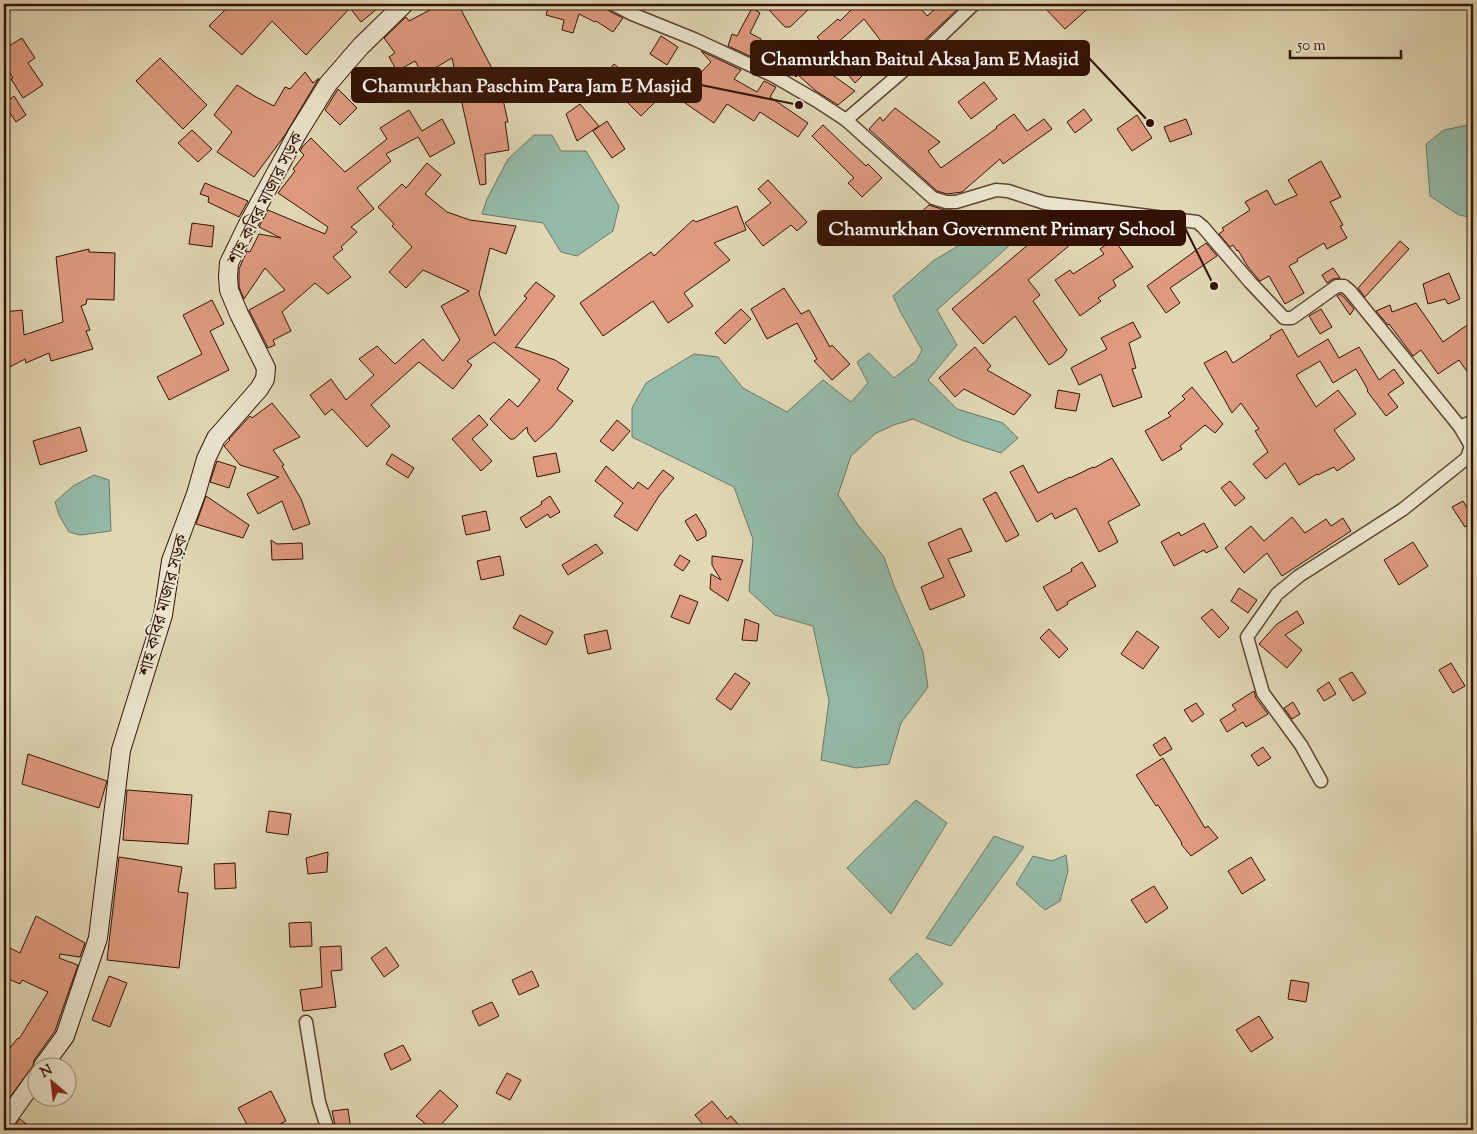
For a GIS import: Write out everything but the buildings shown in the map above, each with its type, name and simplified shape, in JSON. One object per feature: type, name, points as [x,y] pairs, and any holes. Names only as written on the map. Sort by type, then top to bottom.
[{"type":"street","name":"শাহ কবির মাজার সড়ক","points":[[50,1056],[65,1036],[98,938],[121,750],[163,615],[171,561],[196,494],[206,459],[216,438],[265,379],[266,368],[239,314],[230,290],[229,264],[247,226],[297,134],[328,84],[361,46],[404,4]]},
{"type":"street","points":[[613,4],[774,76],[846,120],[933,198],[946,202],[956,202],[996,190],[1008,191],[1045,203],[1197,222],[1204,227],[1250,282],[1284,318],[1288,319],[1337,286],[1344,286],[1350,291],[1460,427],[1471,446],[1467,458],[1402,510],[1299,576],[1277,594],[1246,637],[1263,692],[1301,744],[1321,781]]},
{"type":"street","points":[[846,120],[917,60],[974,4]]},
{"type":"street","points":[[1460,427],[1473,421]]},
{"type":"street","points":[[306,1022],[319,1102],[328,1130]]},
{"type":"street","points":[[4,1122],[28,1089]]},
{"type":"shaded area","points":[[1473,124],[1473,218],[1459,215],[1430,196],[1426,144],[1444,130]]},
{"type":"shaded area","points":[[534,135],[552,135],[561,151],[586,151],[619,206],[613,231],[577,256],[561,252],[543,223],[482,214],[487,199],[508,159]]},
{"type":"shaded area","points":[[1013,225],[1019,237],[937,310],[957,345],[928,380],[957,409],[1003,423],[1018,438],[1001,453],[964,441],[913,419],[876,433],[851,456],[838,495],[858,525],[884,557],[894,586],[923,652],[928,687],[901,723],[889,764],[856,768],[821,760],[829,701],[813,626],[775,615],[749,591],[753,539],[734,487],[632,437],[632,408],[646,383],[694,354],[718,357],[743,388],[787,412],[823,380],[851,402],[868,383],[857,362],[869,353],[894,378],[916,361],[922,350],[893,296],[933,261],[988,228]]},
{"type":"shaded area","points":[[94,475],[109,480],[111,531],[80,535],[69,532],[59,515],[55,502],[73,486]]},
{"type":"shaded area","points":[[916,800],[947,823],[891,914],[847,868]]},
{"type":"shaded area","points":[[994,836],[1024,847],[951,946],[926,938]]},
{"type":"shaded area","points":[[1066,855],[1068,871],[1060,901],[1045,910],[1016,884],[1033,856],[1052,861]]},
{"type":"shaded area","points":[[917,953],[943,984],[914,1010],[889,979]]},
{"type":"place","name":"Chamurkhan Paschim Para Jam E Masjid","points":[[799,105]]},
{"type":"place","name":"Chamurkhan Baitul Aksa Jam E Masjid","points":[[1150,123]]},
{"type":"place","name":"Chamurkhan Government Primary School","points":[[1214,286]]}]
